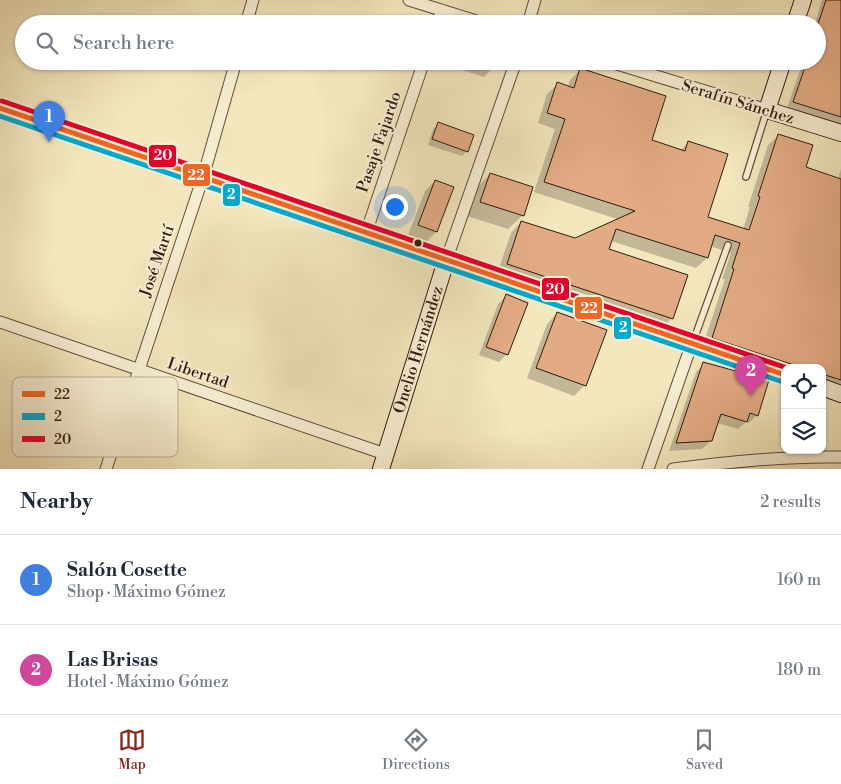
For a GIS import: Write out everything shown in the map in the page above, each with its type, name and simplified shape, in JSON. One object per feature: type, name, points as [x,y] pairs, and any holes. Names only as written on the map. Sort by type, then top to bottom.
[{"type":"main road","points":[[799,15],[803,0]]},
{"type":"main road","points":[[767,110],[780,70]]},
{"type":"main road","points":[[0,108],[781,374]]},
{"type":"main road","name":"Serafín Sánchez","points":[[767,110],[841,134]]},
{"type":"main road","name":"Onelio Hernández","points":[[383,462],[446,261]]},
{"type":"main road","points":[[826,388],[841,394]]},
{"type":"street","points":[[249,15],[253,0]]},
{"type":"street","points":[[409,0],[458,15]]},
{"type":"street","points":[[531,15],[536,0]]},
{"type":"street","points":[[440,15],[442,10]]},
{"type":"street","name":"José Martí","points":[[135,377],[203,177],[233,70]]},
{"type":"street","name":"Pasaje Fajardo","points":[[366,233],[421,70]]},
{"type":"street","name":"Onelio Hernández","points":[[446,261],[513,70]]},
{"type":"street","name":"Serafín Sánchez","points":[[636,70],[767,110]]},
{"type":"street","name":"Libertad","points":[[0,322],[159,377]]},
{"type":"street","points":[[648,469],[692,343]]},
{"type":"street","name":"Libertad","points":[[178,384],[383,462]]},
{"type":"street","name":"José Martí","points":[[106,469],[110,457]]},
{"type":"street","points":[[673,469],[729,462],[841,457]]},
{"type":"lane","points":[[746,177],[767,110]]},
{"type":"lane","points":[[692,343],[728,245]]},
{"type":"building","points":[[826,0],[841,0],[841,117],[793,102],[804,70],[826,70],[826,15],[821,15]]},
{"type":"building","points":[[579,70],[586,70],[666,96],[652,140],[685,151],[688,141],[728,154],[708,217],[749,230],[778,134],[813,145],[806,167],[841,179],[841,380],[826,375],[826,364],[791,364],[712,338],[734,269],[732,268],[740,243],[715,235],[708,258],[616,229],[609,249],[688,275],[673,319],[507,264],[521,221],[575,238],[635,211],[544,182],[565,119],[547,113],[557,82],[574,88]]},
{"type":"building","points":[[438,122],[474,135],[468,152],[432,139]]},
{"type":"building","points":[[490,173],[533,187],[524,216],[480,202]]},
{"type":"building","points":[[435,180],[454,187],[437,232],[418,225]]},
{"type":"building","points":[[506,294],[528,303],[508,355],[486,347]]},
{"type":"building","points":[[557,312],[607,330],[586,386],[536,368]]},
{"type":"building","points":[[703,362],[769,380],[758,416],[750,413],[747,422],[721,414],[712,441],[676,443]]},
{"type":"transit line","name":"20","points":[[2,101],[781,366]]},
{"type":"transit line","name":"22","points":[[0,108],[781,374]]},
{"type":"transit line","name":"2","points":[[0,116],[781,381]]},
{"type":"place","name":"Salón Cosette","points":[[49,142]]},
{"type":"place","name":"Las Brisas","points":[[751,396]]}]
